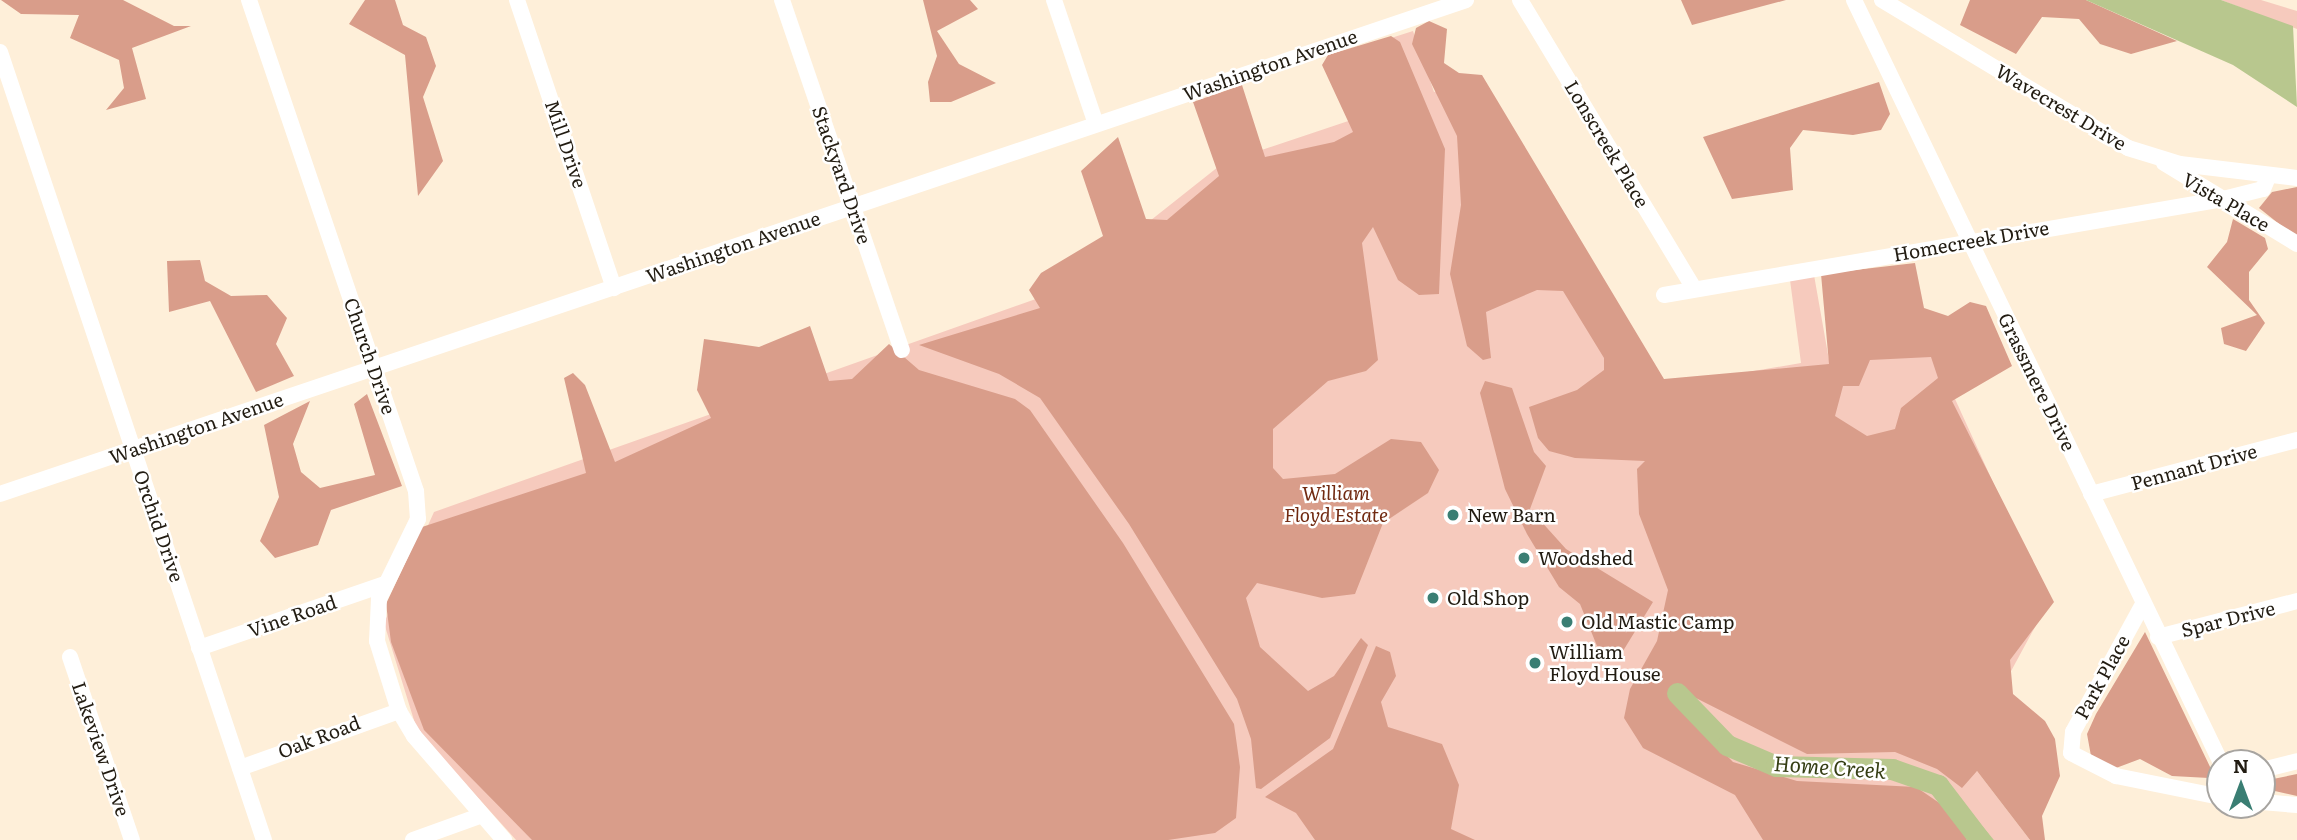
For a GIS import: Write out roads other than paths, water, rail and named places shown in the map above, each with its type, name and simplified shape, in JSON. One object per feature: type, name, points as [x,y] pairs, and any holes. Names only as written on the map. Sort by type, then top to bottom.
[{"type":"street","name":"Church Drive","points":[[249,0],[418,503],[413,533],[385,584],[377,641],[399,711]]},
{"type":"street","name":"Mill Drive","points":[[517,0],[614,288]]},
{"type":"street","name":"Stackyard Drive","points":[[782,0],[902,350]]},
{"type":"street","points":[[1054,0],[1096,124]]},
{"type":"street","name":"Washington Avenue","points":[[0,494],[1466,0]]},
{"type":"street","name":"Lonscreek Place","points":[[1520,0],[1694,289]]},
{"type":"street","name":"Grassmere Drive","points":[[1854,0],[2214,749]]},
{"type":"street","name":"Wavecrest Drive","points":[[1882,0],[2128,148],[2157,157],[2297,178]]},
{"type":"street","name":"Orchid Drive","points":[[0,52],[264,840]]},
{"type":"street","name":"Vista Place","points":[[2157,157],[2297,244]]},
{"type":"street","name":"Homecreek Drive","points":[[1664,295],[2222,199],[2263,189],[2269,175]]},
{"type":"street","name":"Pennant Drive","points":[[2091,494],[2297,440]]},
{"type":"street","name":"Vine Road","points":[[200,648],[385,584]]},
{"type":"street","name":"Spar Drive","points":[[2158,637],[2297,601]]},
{"type":"street","name":"Park Place","points":[[2143,604],[2073,732],[2071,753],[2116,776],[2199,793]]},
{"type":"street","name":"Lakeview Drive","points":[[70,657],[132,840]]},
{"type":"street","points":[[399,711],[504,840]]},
{"type":"street","name":"Oak Road","points":[[240,768],[399,711]]},
{"type":"street","points":[[2276,766],[2297,761]]},
{"type":"street","points":[[2199,793],[2206,790]]},
{"type":"street","points":[[2199,793],[2206,794]]},
{"type":"street","points":[[2276,804],[2297,805]]},
{"type":"street","points":[[412,840],[482,815]]},
{"type":"waterway","name":"Home Creek","points":[[1677,693],[1727,745],[1776,766],[1892,769],[1938,785],[1980,840]]},
{"type":"place","name":"New Barn","points":[[1453,515]]},
{"type":"place","name":"Woodshed","points":[[1524,558]]},
{"type":"place","name":"Old Shop","points":[[1433,598]]},
{"type":"place","name":"Old Mastic Camp","points":[[1567,622]]},
{"type":"place","name":"William Floyd House","points":[[1535,663]]},
{"type":"park label","name":"William Floyd Estate","points":[[1336,504]]}]
